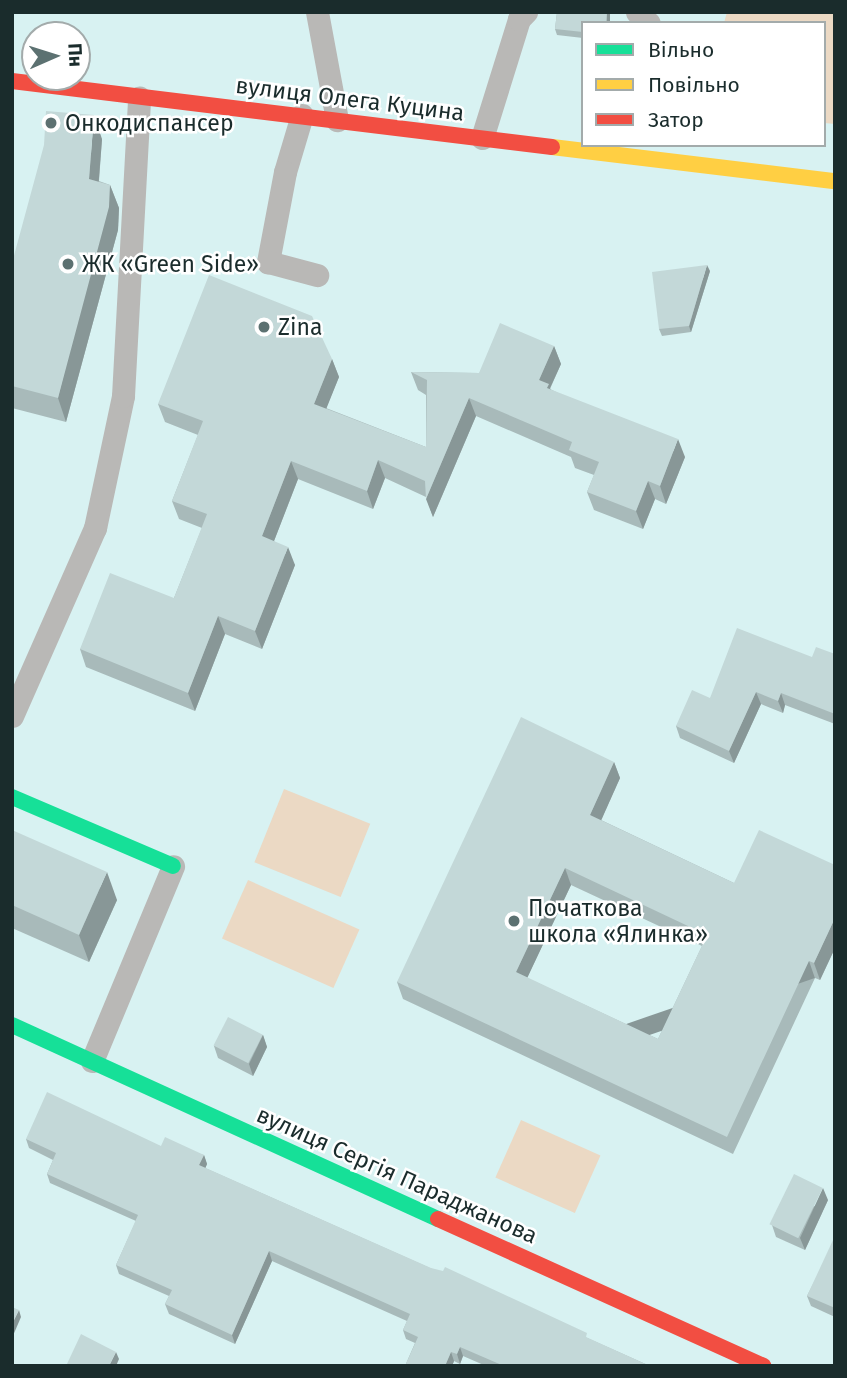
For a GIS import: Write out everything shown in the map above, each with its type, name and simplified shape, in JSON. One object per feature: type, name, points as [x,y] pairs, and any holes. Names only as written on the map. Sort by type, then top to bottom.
[{"type":"street","name":"вулиця Олега Куцина","points":[[12,81],[482,138],[581,146]]},
{"type":"street","name":"вулиця Олега Куцина","points":[[593,147],[680,154],[835,181]]},
{"type":"street","points":[[12,797],[173,866]]},
{"type":"street","name":"вулиця Сергія Параджанова","points":[[12,1025],[763,1366]]},
{"type":"lane","points":[[317,12],[337,120]]},
{"type":"lane","points":[[482,138],[519,19],[526,12]]},
{"type":"lane","points":[[12,716],[94,528],[123,396],[139,97]]},
{"type":"lane","points":[[302,115],[285,172],[268,262],[317,275]]},
{"type":"lane","points":[[92,1061],[173,866]]},
{"type":"shaded area","points":[[727,12],[835,12],[835,124],[826,123],[826,21],[725,21]]},
{"type":"shaded area","points":[[284,789],[370,824],[341,897],[254,862]]},
{"type":"shaded area","points":[[248,880],[359,930],[333,988],[222,938]]},
{"type":"shaded area","points":[[521,1120],[600,1155],[575,1213],[495,1178]]},
{"type":"building","points":[[557,12],[607,12],[606,21],[581,21],[581,32],[555,29]]},
{"type":"building","name":"ЖК «Green Side»","points":[[46,111],[94,115],[89,179],[110,185],[109,207],[58,398],[12,386],[12,263],[44,145]]},
{"type":"building","points":[[707,265],[689,326],[659,329],[652,272]]},
{"type":"building","points":[[209,275],[312,316],[332,359],[314,404],[426,447],[427,380],[411,372],[479,373],[500,323],[554,346],[539,380],[549,384],[547,388],[678,439],[660,486],[648,481],[636,511],[587,492],[599,462],[569,450],[572,442],[469,398],[426,499],[425,481],[378,460],[367,491],[291,461],[262,536],[288,547],[255,631],[218,616],[188,693],[80,649],[110,573],[174,598],[207,514],[172,501],[203,421],[158,404]]},
{"type":"building","points":[[737,628],[812,657],[816,647],[835,654],[835,714],[781,693],[778,701],[756,692],[729,751],[676,726],[692,690],[710,698]]},
{"type":"building","points":[[521,717],[614,762],[590,815],[734,883],[759,830],[835,865],[835,918],[814,963],[809,961],[727,1137],[397,982]],"holes":[[[565,868],[707,935],[658,1039],[516,972]]]},
{"type":"building","points":[[12,830],[107,872],[79,935],[12,905]]},
{"type":"building","points":[[228,1017],[263,1035],[248,1063],[213,1046]]},
{"type":"building","points":[[47,1092],[161,1146],[165,1137],[204,1155],[199,1165],[431,1268],[443,1271],[445,1267],[587,1333],[586,1337],[650,1366],[504,1366],[460,1347],[457,1354],[451,1352],[445,1366],[405,1366],[418,1337],[403,1330],[410,1314],[269,1251],[232,1335],[165,1304],[172,1290],[116,1265],[138,1215],[47,1174],[56,1153],[26,1139]]},
{"type":"building","points":[[794,1174],[823,1188],[798,1238],[769,1224]]},
{"type":"building","points":[[833,1240],[835,1241],[835,1308],[807,1296]]},
{"type":"building","points":[[12,1307],[19,1310],[12,1324]]},
{"type":"building","points":[[81,1334],[116,1352],[109,1366],[66,1366]]},
{"type":"traffic: fast","points":[[12,797],[173,866]]},
{"type":"traffic: fast","points":[[12,1025],[438,1219]]},
{"type":"traffic: slow","points":[[552,147],[835,181]]},
{"type":"traffic: jam","points":[[12,81],[552,147]]},
{"type":"traffic: jam","points":[[438,1219],[763,1366]]},
{"type":"place","name":"Онкодиспансер","points":[[51,123]]},
{"type":"place","name":"ЖК «Green Side»","points":[[68,264]]},
{"type":"place","name":"Zina","points":[[264,327]]},
{"type":"place","name":"Початкова школа «Ялинка»","points":[[514,921]]}]
